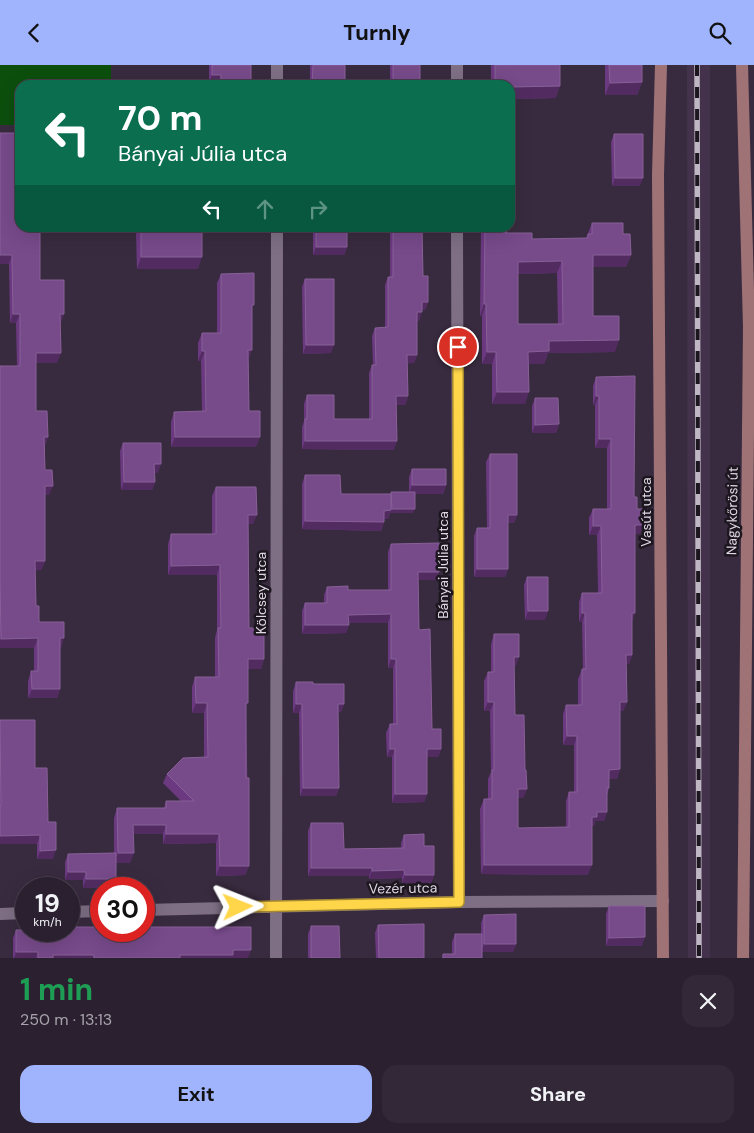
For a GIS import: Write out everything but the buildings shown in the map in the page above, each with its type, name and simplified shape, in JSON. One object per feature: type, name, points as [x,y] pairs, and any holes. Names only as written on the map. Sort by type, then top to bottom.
[{"type":"street","points":[[277,65],[277,80]]},
{"type":"street","points":[[457,65],[457,80]]},
{"type":"street","name":"Vasút utca","points":[[660,65],[658,185],[663,958]]},
{"type":"street","name":"Nagykőrösi út","points":[[742,65],[751,327],[743,958]]},
{"type":"street","name":"Kölcsey utca","points":[[276,958],[277,232]]},
{"type":"street","name":"Bányai Júlia utca","points":[[457,232],[459,902]]},
{"type":"street","name":"Vezér utca","points":[[155,910],[459,902],[663,901]]},
{"type":"street","points":[[0,914],[15,913]]},
{"type":"shaded area","points":[[687,65],[710,65],[710,958],[688,958]]},
{"type":"green space","points":[[0,65],[111,65],[111,80],[15,80],[15,125],[0,125]]},
{"type":"railway","points":[[697,65],[699,958]]},
{"type":"route","points":[[238,907],[459,902],[458,347]]}]
